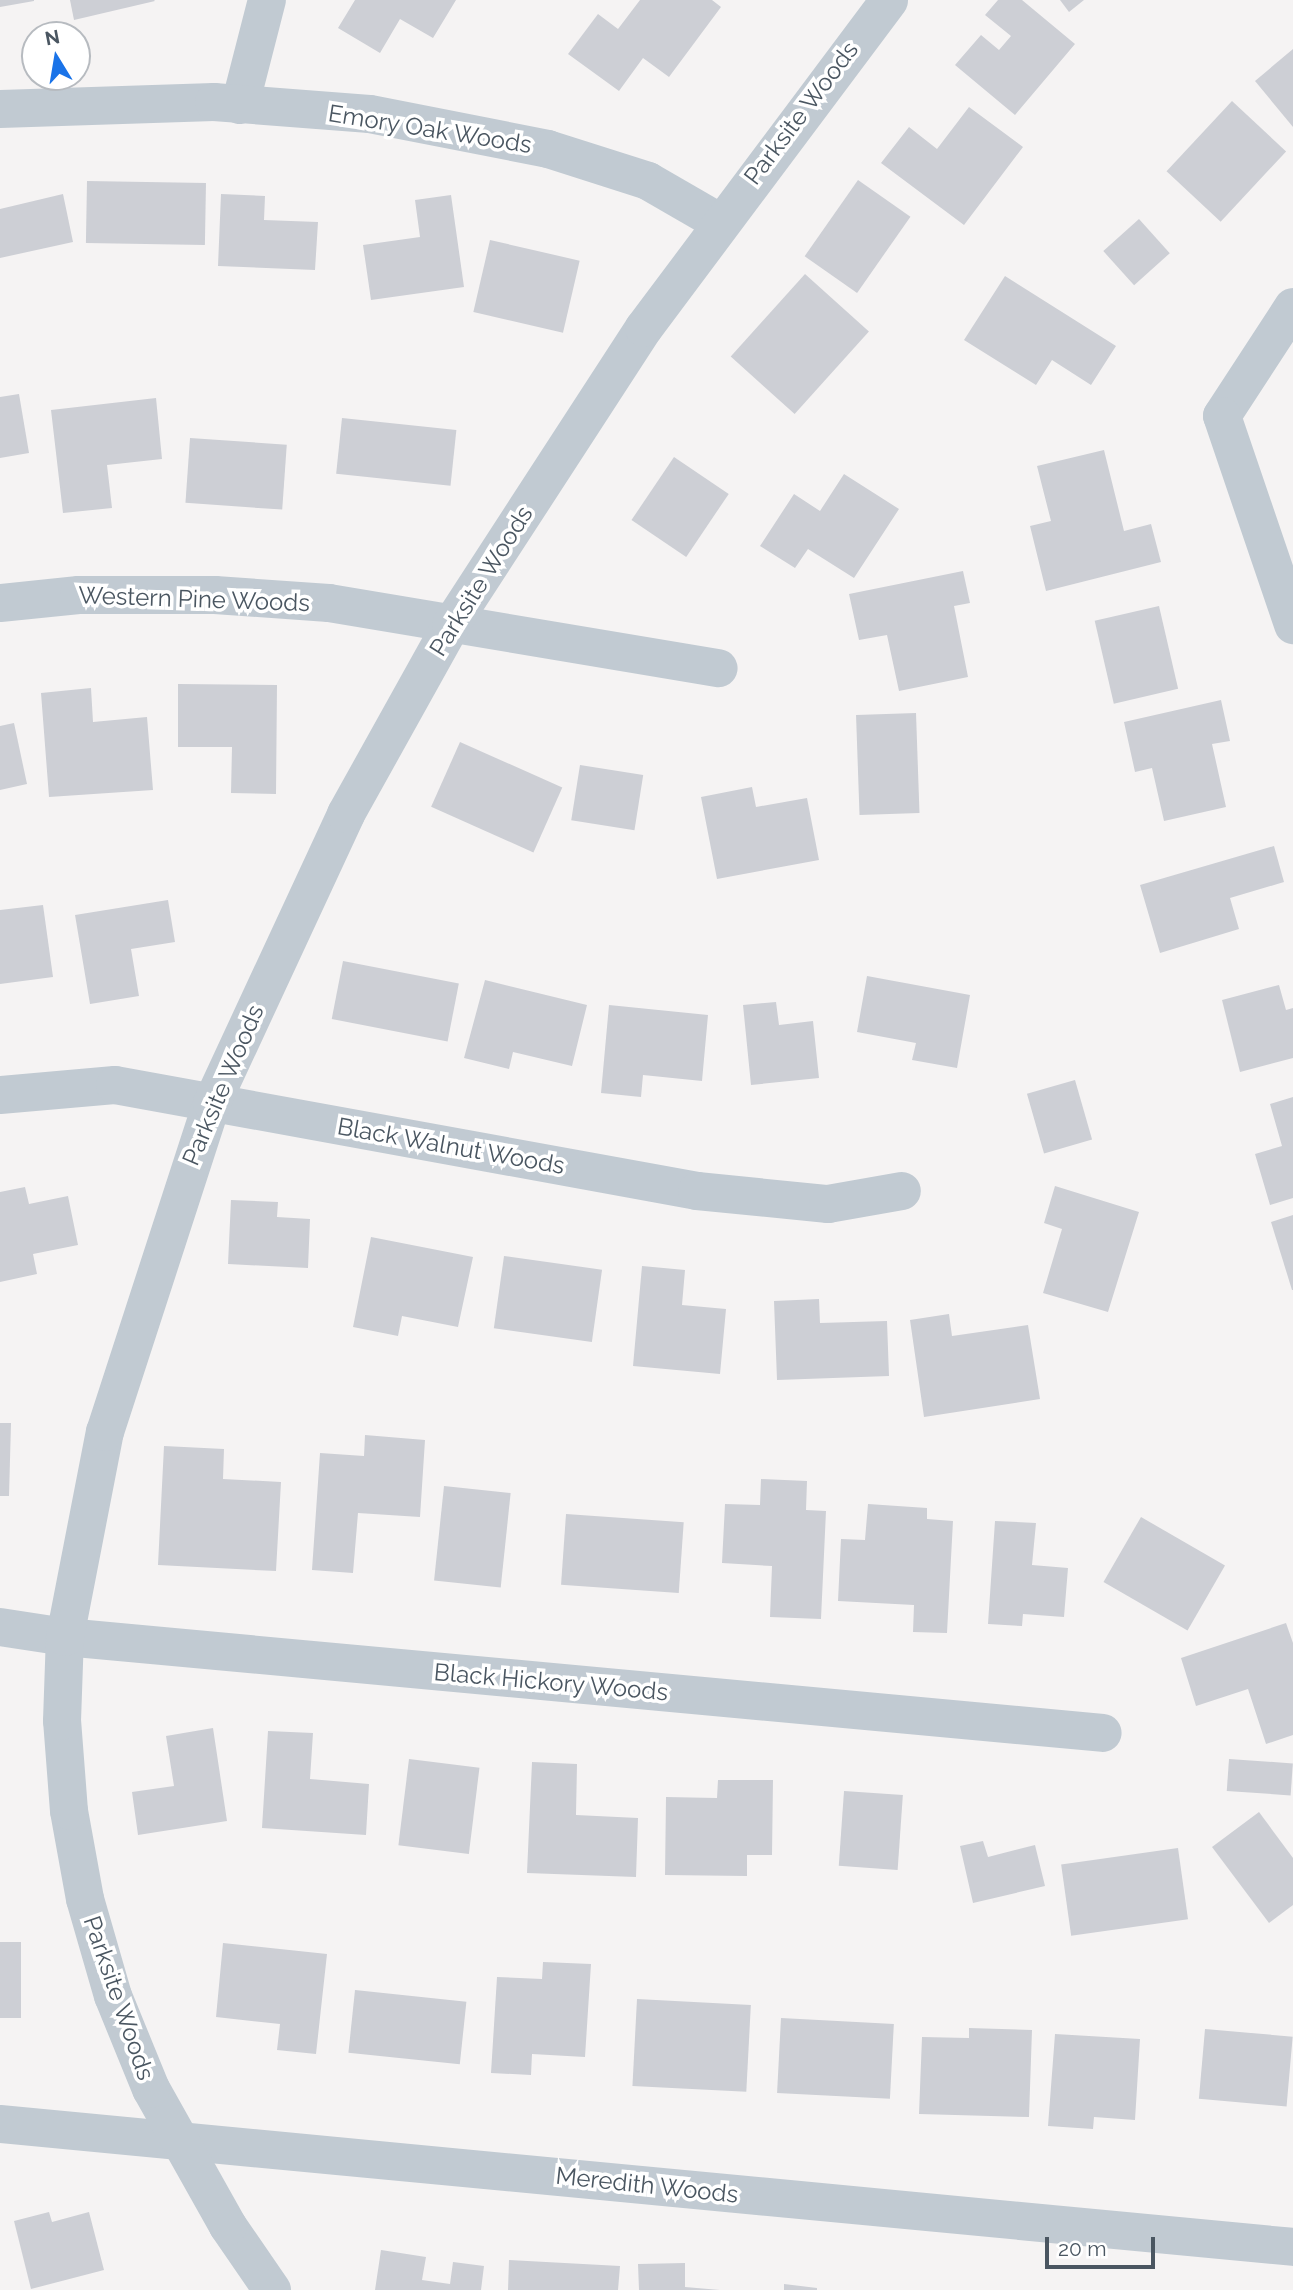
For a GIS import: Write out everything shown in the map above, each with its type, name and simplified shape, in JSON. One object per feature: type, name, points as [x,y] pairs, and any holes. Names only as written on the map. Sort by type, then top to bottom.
[{"type":"street","points":[[240,105],[267,0]]},
{"type":"street","name":"Parksite Woods","points":[[272,2290],[177,2139],[150,2089],[113,1996],[85,1899],[69,1811],[63,1734],[65,1637],[105,1432],[212,1103],[346,814],[451,625],[644,328],[719,222],[889,0]]},
{"type":"street","name":"Emory Oak Woods","points":[[0,109],[240,105],[370,114],[548,149],[648,181],[719,222]]},
{"type":"street","points":[[1293,307],[1222,416],[1293,625]]},
{"type":"street","name":"Western Pine Woods","points":[[0,603],[79,594],[215,595],[329,603],[719,668]]},
{"type":"street","name":"Black Walnut Woods","points":[[0,1095],[115,1085],[697,1191],[828,1204],[902,1191]]},
{"type":"street","name":"Black Hickory Woods","points":[[0,1627],[65,1637],[1103,1733]]},
{"type":"street","name":"Meredith Woods","points":[[0,2124],[1293,2247]]},
{"type":"building","points":[[0,0],[34,0],[34,1],[0,7]]},
{"type":"building","points":[[70,0],[154,0],[155,1],[74,20]]},
{"type":"building","points":[[355,0],[456,0],[433,38],[400,19],[380,53],[338,28]]},
{"type":"building","points":[[640,0],[712,0],[721,7],[669,77],[643,58],[619,91],[568,54],[598,14],[618,29]]},
{"type":"building","points":[[998,0],[1022,0],[1075,44],[1015,115],[955,65],[981,35],[999,50],[1011,36],[985,15]]},
{"type":"building","points":[[1060,0],[1084,0],[1069,12]]},
{"type":"building","points":[[1293,49],[1293,127],[1255,81]]},
{"type":"building","points":[[1232,101],[1286,151],[1221,222],[1167,171]]},
{"type":"building","points":[[969,107],[1023,147],[964,225],[881,163],[909,127],[937,149]]},
{"type":"building","points":[[858,180],[910,217],[857,293],[805,256]]},
{"type":"building","points":[[87,181],[206,183],[205,245],[86,243]]},
{"type":"building","points":[[63,194],[73,242],[0,258],[0,209]]},
{"type":"building","points":[[221,194],[265,196],[264,220],[318,222],[315,270],[218,266]]},
{"type":"building","points":[[451,195],[464,287],[371,300],[363,245],[420,237],[415,200]]},
{"type":"building","points":[[1139,219],[1170,253],[1134,285],[1103,251]]},
{"type":"building","points":[[490,240],[580,261],[563,333],[473,312]]},
{"type":"building","points":[[805,274],[869,332],[795,414],[731,356]]},
{"type":"building","points":[[1005,276],[1116,346],[1091,385],[1052,360],[1036,385],[964,340]]},
{"type":"building","points":[[19,394],[29,453],[0,458],[0,397]]},
{"type":"building","points":[[156,398],[162,459],[107,465],[112,508],[63,513],[51,410]]},
{"type":"building","points":[[342,418],[456,430],[451,486],[336,474]]},
{"type":"building","points":[[190,438],[287,445],[282,510],[185,503]]},
{"type":"building","points":[[1104,450],[1124,531],[1151,524],[1161,562],[1046,591],[1030,526],[1051,521],[1037,466]]},
{"type":"building","points":[[674,457],[729,494],[686,557],[632,520]]},
{"type":"building","points":[[844,474],[899,509],[854,578],[808,549],[795,568],[760,546],[794,494],[820,511]]},
{"type":"building","points":[[963,571],[970,603],[954,606],[968,677],[899,691],[887,635],[859,640],[849,594]]},
{"type":"building","points":[[1159,606],[1178,689],[1114,704],[1095,621]]},
{"type":"building","points":[[178,684],[277,685],[276,794],[231,793],[232,747],[178,747]]},
{"type":"building","points":[[91,688],[93,722],[147,717],[153,790],[49,797],[41,693]]},
{"type":"building","points":[[1221,700],[1230,741],[1212,744],[1226,807],[1164,821],[1152,768],[1135,772],[1124,722]]},
{"type":"building","points":[[916,713],[919,813],[860,815],[856,715]]},
{"type":"building","points":[[14,723],[27,784],[0,790],[0,726]]},
{"type":"building","points":[[460,742],[562,788],[533,852],[431,807]]},
{"type":"building","points":[[580,765],[643,775],[634,830],[571,820]]},
{"type":"building","points":[[752,787],[756,807],[807,798],[819,860],[717,879],[701,797]]},
{"type":"building","points":[[1274,846],[1284,882],[1230,898],[1239,929],[1160,953],[1140,885]]},
{"type":"building","points":[[168,900],[175,942],[131,949],[139,996],[90,1004],[75,915]]},
{"type":"building","points":[[43,905],[53,977],[0,984],[0,910]]},
{"type":"building","points":[[343,961],[459,984],[448,1041],[332,1019]]},
{"type":"building","points":[[867,976],[970,995],[957,1068],[912,1060],[916,1043],[857,1032]]},
{"type":"building","points":[[485,980],[587,1005],[572,1066],[513,1052],[509,1069],[464,1058]]},
{"type":"building","points":[[1279,985],[1286,1010],[1293,1008],[1293,1058],[1240,1072],[1222,1000]]},
{"type":"building","points":[[776,1002],[779,1025],[813,1021],[819,1078],[751,1085],[743,1005]]},
{"type":"building","points":[[609,1005],[708,1015],[702,1081],[643,1075],[641,1097],[601,1093]]},
{"type":"building","points":[[1075,1080],[1092,1140],[1044,1153],[1027,1094]]},
{"type":"building","points":[[1293,1097],[1293,1198],[1270,1205],[1255,1154],[1282,1146],[1270,1104]]},
{"type":"building","points":[[1055,1186],[1139,1212],[1108,1312],[1043,1293],[1062,1229],[1044,1223]]},
{"type":"building","points":[[25,1187],[29,1204],[68,1196],[78,1245],[33,1254],[37,1274],[0,1282],[0,1192]]},
{"type":"building","points":[[231,1200],[278,1202],[277,1217],[310,1219],[308,1268],[228,1264]]},
{"type":"building","points":[[1293,1215],[1293,1290],[1292,1290],[1271,1222]]},
{"type":"building","points":[[371,1237],[473,1257],[458,1327],[402,1316],[398,1336],[353,1327]]},
{"type":"building","points":[[504,1256],[602,1270],[592,1342],[494,1328]]},
{"type":"building","points":[[642,1266],[685,1270],[682,1305],[726,1309],[720,1374],[633,1366]]},
{"type":"building","points":[[819,1299],[820,1323],[887,1321],[889,1376],[777,1380],[774,1301]]},
{"type":"building","points":[[949,1314],[952,1336],[1028,1325],[1040,1399],[924,1417],[910,1320]]},
{"type":"building","points":[[0,1423],[11,1423],[9,1496],[0,1496]]},
{"type":"building","points":[[365,1435],[425,1440],[420,1517],[358,1513],[353,1573],[312,1570],[320,1453],[364,1456]]},
{"type":"building","points":[[164,1446],[224,1449],[223,1479],[281,1482],[276,1571],[158,1565]]},
{"type":"building","points":[[761,1479],[807,1481],[806,1510],[826,1511],[821,1619],[770,1617],[772,1566],[722,1563],[725,1504],[760,1505]]},
{"type":"building","points":[[444,1486],[511,1493],[501,1587],[434,1580]]},
{"type":"building","points":[[868,1504],[927,1508],[927,1519],[953,1521],[947,1633],[913,1632],[914,1605],[838,1601],[841,1539],[865,1540]]},
{"type":"building","points":[[566,1514],[684,1522],[679,1593],[561,1585]]},
{"type":"building","points":[[1141,1517],[1225,1566],[1188,1630],[1104,1582]]},
{"type":"building","points":[[995,1521],[1036,1523],[1032,1565],[1068,1568],[1064,1617],[1023,1614],[1022,1626],[988,1624]]},
{"type":"building","points":[[1286,1623],[1293,1643],[1293,1735],[1266,1744],[1248,1689],[1196,1706],[1181,1658]]},
{"type":"building","points":[[213,1728],[227,1821],[138,1835],[132,1792],[174,1786],[166,1736]]},
{"type":"building","points":[[268,1731],[313,1733],[310,1779],[369,1784],[366,1835],[262,1828]]},
{"type":"building","points":[[409,1759],[479,1768],[469,1854],[398,1845]]},
{"type":"building","points":[[1229,1759],[1293,1763],[1291,1795],[1227,1791]]},
{"type":"building","points":[[532,1762],[577,1764],[576,1815],[638,1818],[636,1877],[527,1873]]},
{"type":"building","points":[[718,1780],[773,1780],[772,1855],[747,1855],[747,1876],[665,1875],[666,1797],[717,1798]]},
{"type":"building","points":[[844,1791],[903,1795],[898,1870],[839,1866]]},
{"type":"building","points":[[1259,1812],[1293,1858],[1293,1905],[1269,1923],[1212,1847]]},
{"type":"building","points":[[983,1841],[988,1857],[1035,1845],[1045,1886],[973,1903],[960,1846]]},
{"type":"building","points":[[1178,1848],[1188,1919],[1071,1936],[1061,1864]]},
{"type":"building","points":[[0,1942],[21,1942],[21,2018],[0,2018]]},
{"type":"building","points":[[223,1943],[327,1954],[316,2054],[277,2050],[280,2024],[216,2017]]},
{"type":"building","points":[[543,1962],[591,1964],[585,2057],[532,2054],[531,2075],[491,2073],[497,1977],[542,1979]]},
{"type":"building","points":[[355,1990],[466,2002],[460,2064],[348,2053]]},
{"type":"building","points":[[637,1999],[751,2005],[746,2092],[632,2086]]},
{"type":"building","points":[[781,2018],[894,2024],[890,2099],[777,2093]]},
{"type":"building","points":[[969,2028],[1032,2030],[1029,2117],[919,2114],[922,2037],[969,2038]]},
{"type":"building","points":[[1205,2029],[1293,2037],[1287,2106],[1199,2099]]},
{"type":"building","points":[[1055,2034],[1140,2039],[1135,2120],[1094,2117],[1093,2129],[1048,2126]]},
{"type":"building","points":[[49,2212],[52,2222],[89,2212],[104,2270],[31,2289],[14,2221]]},
{"type":"building","points":[[381,2250],[426,2257],[422,2280],[450,2284],[453,2262],[484,2266],[481,2290],[375,2290]]},
{"type":"building","points":[[509,2260],[620,2266],[618,2290],[508,2290]]},
{"type":"building","points":[[685,2263],[685,2287],[720,2290],[639,2290],[638,2264]]},
{"type":"building","points":[[784,2284],[817,2288],[817,2290],[784,2290]]}]
